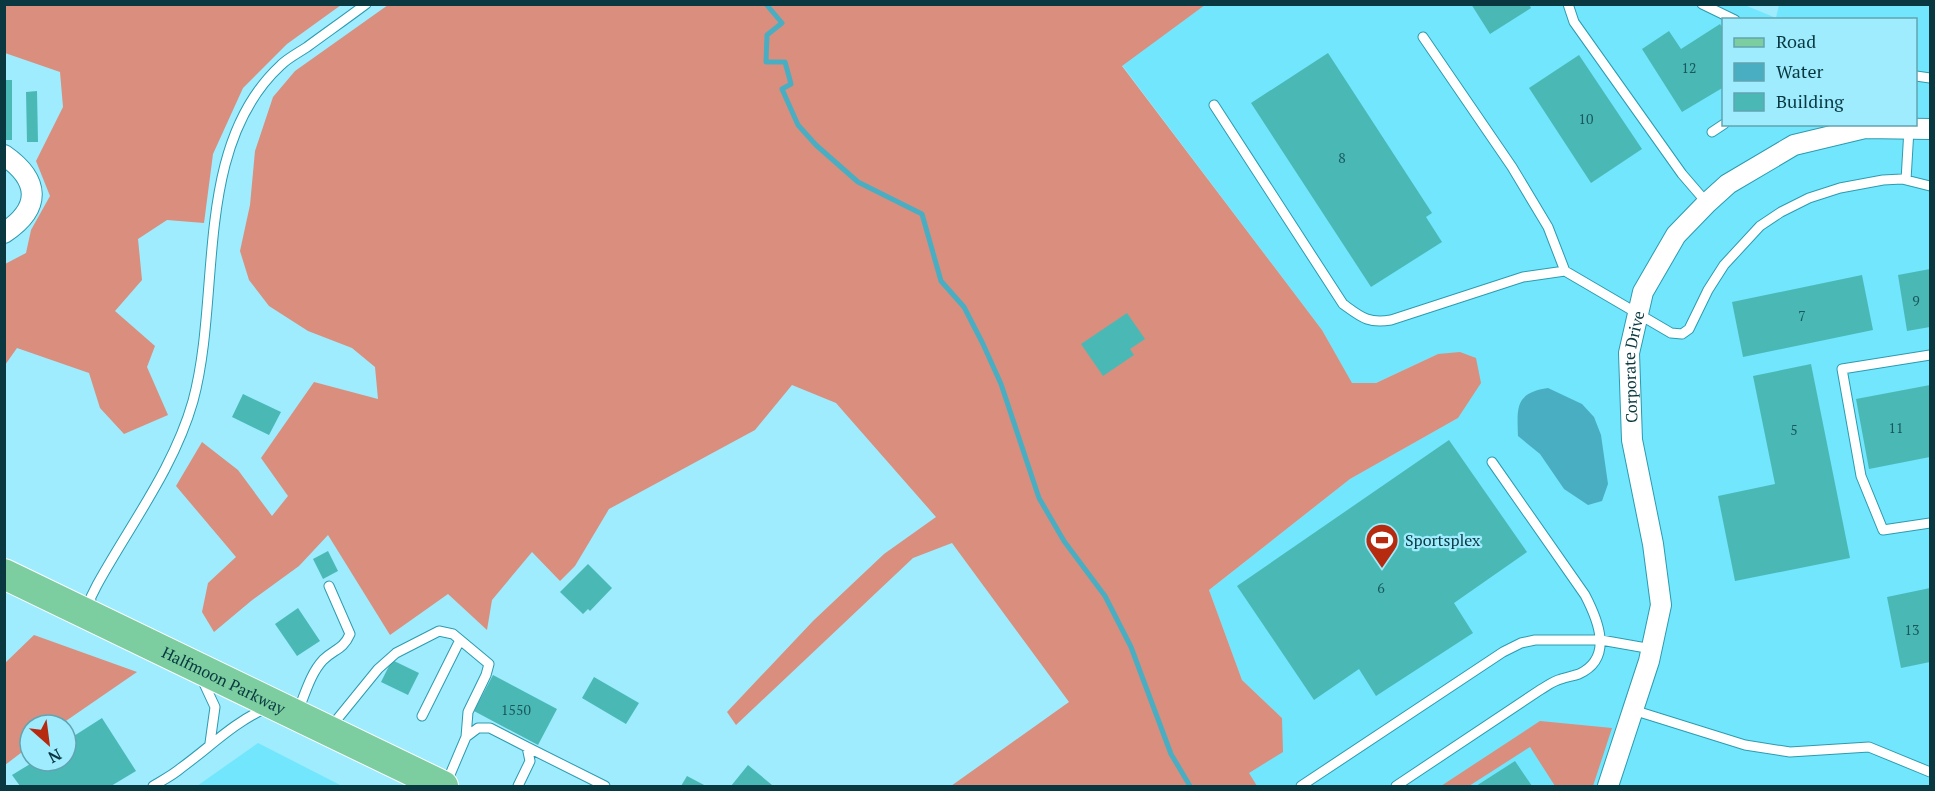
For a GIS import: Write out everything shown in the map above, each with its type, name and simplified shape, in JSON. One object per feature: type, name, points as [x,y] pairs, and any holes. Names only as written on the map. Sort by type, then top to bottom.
[{"type":"main road","name":"Halfmoon Parkway","points":[[4,574],[444,786]]},
{"type":"street","name":"Corporate Drive","points":[[1608,786],[1652,649],[1661,605],[1653,543],[1632,440],[1629,353],[1643,292],[1676,235],[1707,203],[1728,184],[1794,145],[1853,128],[1930,129]]},
{"type":"street","points":[[4,155],[26,173],[33,190],[32,200],[17,224],[4,233]]},
{"type":"lane","points":[[90,615],[91,597],[169,460],[192,402],[202,354],[222,180],[241,119],[258,91],[280,66],[366,4]]},
{"type":"lane","points":[[1568,4],[1574,22],[1682,174],[1707,203]]},
{"type":"lane","points":[[1702,4],[1731,18]]},
{"type":"lane","points":[[1423,37],[1512,167],[1548,227],[1565,271]]},
{"type":"lane","points":[[1214,105],[1343,304],[1361,318],[1376,323],[1523,277],[1565,271],[1671,333],[1682,334],[1689,329],[1708,290],[1731,257],[1760,226],[1781,212],[1809,198],[1840,188],[1883,180],[1906,180],[1930,186]]},
{"type":"lane","points":[[1712,132],[1722,125]]},
{"type":"lane","points":[[1906,180],[1909,129]]},
{"type":"lane","points":[[1930,355],[1842,369],[1861,476],[1883,530],[1930,523]]},
{"type":"lane","points":[[1396,786],[1540,690],[1560,679],[1580,673],[1596,660],[1601,640],[1596,618],[1585,595],[1492,462]]},
{"type":"lane","points":[[153,786],[182,768],[210,743],[245,718],[285,709],[324,660],[345,645],[350,634],[329,586]]},
{"type":"lane","points":[[328,730],[372,676],[396,653],[439,631],[453,634],[489,664],[468,712],[466,737],[444,786]]},
{"type":"lane","points":[[422,716],[460,640]]},
{"type":"lane","points":[[1301,786],[1503,652],[1521,643],[1535,640],[1601,640],[1652,649]]},
{"type":"lane","points":[[196,666],[215,707],[210,743]]},
{"type":"lane","points":[[1633,710],[1745,745],[1790,752],[1869,747],[1930,772]]},
{"type":"lane","points":[[466,737],[478,728],[490,728],[605,786]]},
{"type":"lane","points":[[518,786],[530,760],[527,747]]},
{"type":"shaded area","points":[[5,4],[341,5],[287,44],[243,88],[213,154],[204,223],[167,220],[138,239],[142,280],[115,311],[155,346],[147,367],[168,415],[124,434],[100,408],[89,373],[17,348],[5,365],[5,264],[26,253],[31,230],[50,196],[36,161],[63,107],[60,72],[5,53]]},
{"type":"shaded area","points":[[1742,4],[1776,18],[1779,5],[1930,5],[1930,786],[1257,786],[1248,773],[1282,718],[1242,680],[1209,590],[1350,479],[1458,418],[1438,354],[1376,383],[1352,384],[1322,330],[1122,65],[1205,5]]},
{"type":"shaded area","points":[[388,5],[1205,5],[1122,66],[1322,330],[1352,383],[1376,383],[1438,354],[1460,352],[1476,358],[1481,383],[1458,418],[1350,479],[1209,590],[1242,680],[1282,718],[1283,752],[1249,773],[1257,786],[951,786],[1069,702],[952,543],[913,558],[736,725],[727,712],[813,621],[884,554],[936,517],[836,403],[792,385],[755,430],[609,509],[575,566],[560,581],[532,552],[492,600],[487,630],[448,594],[390,635],[328,535],[299,566],[214,632],[202,612],[208,583],[236,557],[176,486],[202,442],[238,470],[272,516],[288,496],[261,458],[314,382],[378,399],[375,367],[352,348],[308,331],[269,306],[249,280],[240,251],[250,205],[255,151],[273,97],[295,71]]},
{"type":"shaded area","points":[[34,635],[137,672],[77,713],[18,713],[18,755],[5,765],[5,663]]},
{"type":"shaded area","points":[[1540,721],[1612,728],[1593,786],[1555,786],[1530,747],[1469,786],[1441,786]]},
{"type":"shaded area","points":[[258,743],[342,786],[197,786]]},
{"type":"water","points":[[1548,388],[1582,404],[1594,417],[1601,435],[1608,484],[1602,501],[1588,505],[1564,489],[1540,454],[1518,436],[1520,403],[1529,394]]},
{"type":"building","points":[[1471,4],[1529,4],[1531,8],[1490,34]]},
{"type":"building","points":[[1720,24],[1722,27],[1722,88],[1682,112],[1642,49],[1669,31],[1681,49]]},
{"type":"building","points":[[1328,53],[1432,213],[1426,217],[1442,242],[1371,287],[1251,103]]},
{"type":"building","points":[[1579,55],[1642,149],[1591,183],[1529,88]]},
{"type":"building","points":[[4,80],[12,80],[12,140],[4,140]]},
{"type":"building","points":[[37,91],[38,142],[27,142],[26,92]]},
{"type":"building","points":[[1930,269],[1930,327],[1907,331],[1898,275]]},
{"type":"building","points":[[1862,275],[1873,330],[1743,357],[1732,302]]},
{"type":"building","points":[[1127,313],[1145,339],[1130,349],[1134,355],[1103,376],[1081,344]]},
{"type":"building","points":[[1811,364],[1850,558],[1735,581],[1718,496],[1775,484],[1753,376]]},
{"type":"building","points":[[1930,385],[1930,457],[1869,469],[1856,399]]},
{"type":"building","points":[[243,394],[281,412],[269,435],[232,417]]},
{"type":"building","name":"Sportsplex","points":[[1449,440],[1527,552],[1454,603],[1473,633],[1376,696],[1359,669],[1314,700],[1237,586]]},
{"type":"building","points":[[328,551],[338,571],[323,579],[313,559]]},
{"type":"building","points":[[588,564],[612,588],[590,611],[588,609],[583,614],[560,592]]},
{"type":"building","points":[[1930,588],[1930,662],[1901,668],[1887,597]]},
{"type":"building","points":[[298,608],[320,641],[297,656],[275,624]]},
{"type":"building","points":[[392,660],[419,673],[408,695],[381,682]]},
{"type":"building","points":[[493,675],[557,709],[538,745],[474,711]]},
{"type":"building","points":[[594,677],[639,703],[626,724],[582,698]]},
{"type":"building","points":[[102,718],[136,771],[111,786],[20,786],[12,775],[18,771],[78,773],[78,733]]},
{"type":"building","points":[[1515,761],[1532,786],[1476,786]]},
{"type":"building","points":[[748,765],[772,785],[731,786]]},
{"type":"building","points":[[687,776],[706,786],[681,786]]},
{"type":"waterway","points":[[766,4],[782,23],[767,35],[766,62],[785,62],[791,84],[782,89],[798,125],[816,145],[858,182],[922,214],[941,281],[964,307],[1001,384],[1039,498],[1064,541],[1105,596],[1131,647],[1171,754],[1190,786]]},
{"type":"place","name":"Sportsplex","points":[[1382,569]]}]
